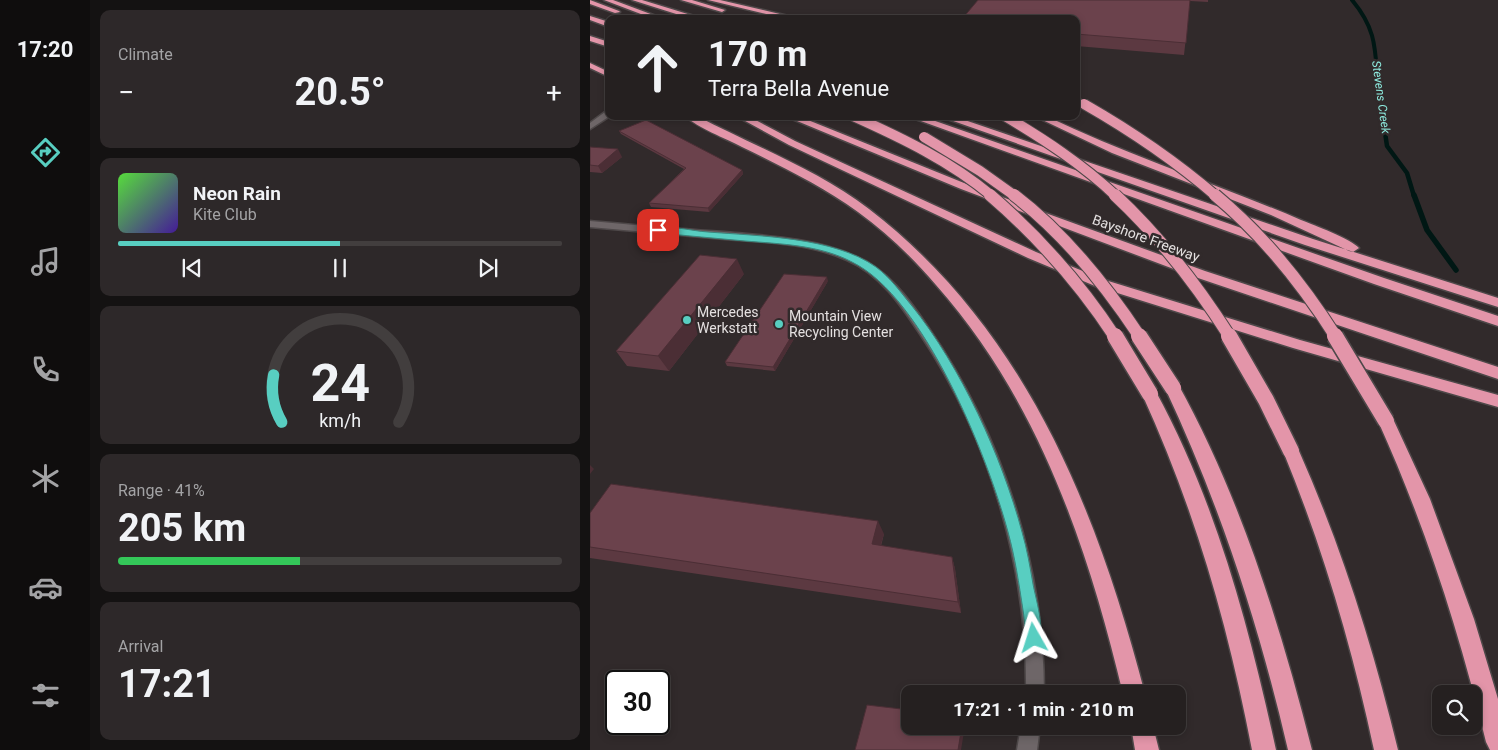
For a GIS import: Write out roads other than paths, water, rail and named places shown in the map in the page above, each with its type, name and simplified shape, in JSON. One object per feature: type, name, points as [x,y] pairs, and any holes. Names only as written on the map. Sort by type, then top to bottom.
[{"type":"highway","points":[[607,0],[650,15]]},
{"type":"highway","points":[[635,0],[687,15]]},
{"type":"highway","points":[[684,0],[726,12]]},
{"type":"highway","points":[[711,0],[780,15]]},
{"type":"highway","points":[[590,2],[626,15]]},
{"type":"highway","points":[[590,11],[605,17]]},
{"type":"highway","points":[[590,18],[605,24]]},
{"type":"highway","points":[[590,38],[605,44]]},
{"type":"highway","points":[[590,65],[605,74]]},
{"type":"highway","points":[[590,72],[605,75]]},
{"type":"highway","points":[[1080,102],[1123,125],[1162,151],[1202,182],[1242,218],[1283,262],[1322,315],[1364,380],[1410,470],[1455,591],[1498,742]]},
{"type":"highway","points":[[697,120],[801,174],[864,212],[920,260],[968,312],[1010,374],[1052,451],[1074,500],[1094,552],[1112,610],[1132,685]]},
{"type":"highway","points":[[747,120],[792,144],[1032,255],[1100,283],[1279,338],[1498,401]]},
{"type":"highway","name":"Bayshore Freeway","points":[[799,120],[999,200],[1200,274],[1498,374]]},
{"type":"highway","points":[[862,120],[934,155],[982,187],[1024,222],[1062,262],[1088,295],[1128,355],[1150,394],[1182,464],[1215,554],[1253,693],[1264,750]]},
{"type":"highway","points":[[887,120],[922,136],[971,165],[996,181],[1041,218],[1064,240],[1107,290],[1134,326],[1173,388],[1208,459],[1245,557],[1288,698],[1300,750]]},
{"type":"highway","points":[[922,120],[1379,282],[1498,321]]},
{"type":"highway","points":[[955,120],[1392,269],[1498,303]]},
{"type":"highway","points":[[1011,120],[1052,145],[1087,170],[1121,200],[1159,239],[1219,316],[1256,378],[1313,500],[1336,561],[1355,625],[1386,750]]},
{"type":"highway","points":[[1047,120],[1108,148],[1318,230],[1392,269]]},
{"type":"highway","points":[[1144,735],[1147,750]]},
{"type":"street","points":[[590,127],[605,116]]},
{"type":"street","points":[[590,224],[805,244],[838,252],[873,269],[902,299],[939,352],[974,418],[1004,497],[1016,533],[1031,610],[1035,651],[1035,685]]},
{"type":"street","points":[[1027,750],[1029,735]]},
{"type":"waterway","name":"Stevens Creek","points":[[1352,0],[1366,21],[1373,40],[1378,86]]},
{"type":"waterway","name":"Stevens Creek","points":[[1378,85],[1387,146],[1407,173],[1414,196]]},
{"type":"waterway","name":"Stevens Creek","points":[[1414,195],[1427,230],[1456,270]]},
{"type":"place","name":"Mercedes Werkstatt","points":[[687,320]]},
{"type":"place","name":"Mountain View Recycling Center","points":[[779,324]]}]
